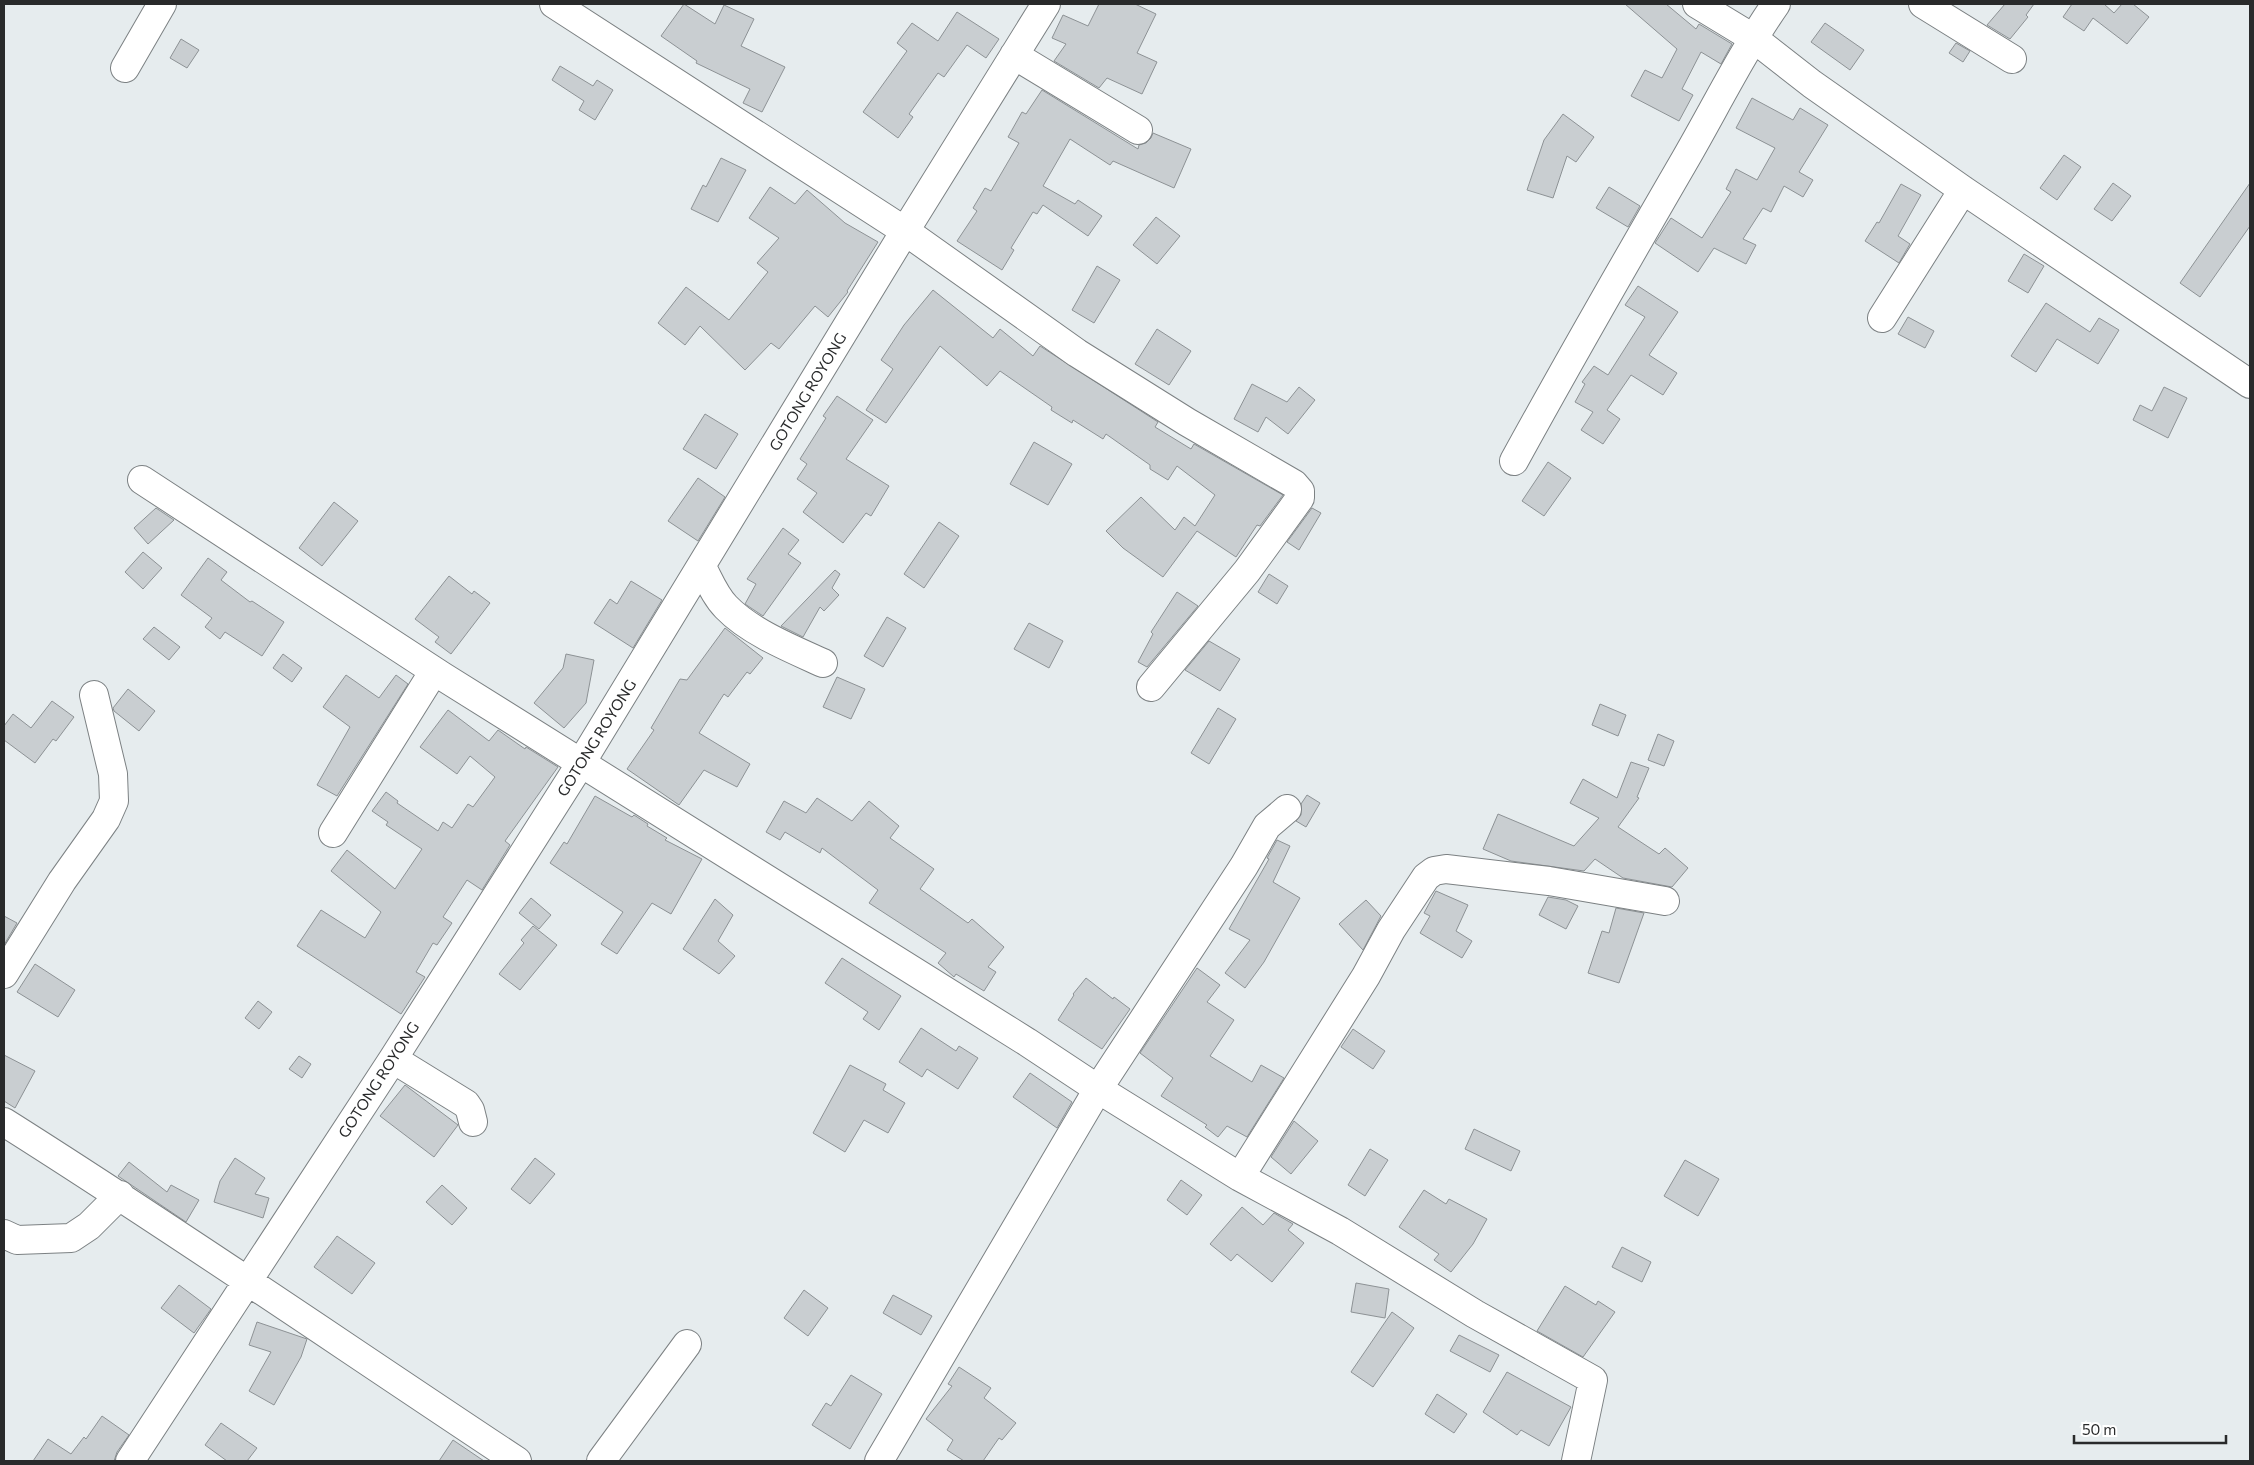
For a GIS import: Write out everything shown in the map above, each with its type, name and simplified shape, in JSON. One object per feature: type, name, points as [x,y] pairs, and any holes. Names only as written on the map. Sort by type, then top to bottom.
[{"type":"street","points":[[126,68],[162,4]]},
{"type":"street","points":[[554,4],[905,230],[1077,353],[1186,422],[1294,484],[1300,490],[1300,498],[1247,572],[1151,687]]},
{"type":"street","name":"GOTONG ROYONG","points":[[130,1461],[393,1059],[581,763],[702,567],[905,230],[1046,4]]},
{"type":"street","points":[[1697,4],[1753,38],[1812,84],[1963,190],[2250,384]]},
{"type":"street","points":[[1514,461],[1576,348],[1753,38],[1776,4]]},
{"type":"street","points":[[1923,4],[2012,59]]},
{"type":"street","points":[[1014,55],[1138,130]]},
{"type":"street","points":[[1882,318],[1963,190]]},
{"type":"street","points":[[142,480],[434,671],[1027,1042],[1098,1089],[1240,1177],[1340,1231],[1475,1314],[1593,1380],[1576,1461]]},
{"type":"street","points":[[702,567],[718,597],[737,616],[787,647],[823,662]]},
{"type":"street","points":[[334,833],[434,671]]},
{"type":"street","points":[[4,974],[62,881],[106,819],[114,800],[113,774],[94,695]]},
{"type":"street","points":[[879,1461],[1098,1089],[1244,866],[1267,826],[1287,809]]},
{"type":"street","points":[[1240,1177],[1366,976],[1391,930],[1426,878],[1434,871],[1454,869],[1549,880],[1665,901]]},
{"type":"street","points":[[393,1059],[457,1097],[470,1110],[473,1122]]},
{"type":"street","points":[[4,1122],[120,1195],[247,1282],[517,1461]]},
{"type":"street","points":[[4,1234],[17,1240],[71,1238],[89,1226],[120,1195]]},
{"type":"street","points":[[601,1461],[687,1344]]},
{"type":"building","points":[[684,4],[715,24],[724,5],[754,19],[741,46],[785,67],[762,112],[743,103],[750,89],[696,63],[697,61],[661,36]]},
{"type":"building","points":[[1099,4],[1135,4],[1156,14],[1137,53],[1157,62],[1142,94],[1107,78],[1099,88],[1054,61],[1066,44],[1052,38],[1063,15],[1088,26]]},
{"type":"building","points":[[1625,4],[1666,4],[1696,29],[1699,24],[1732,44],[1721,64],[1701,52],[1682,89],[1693,95],[1679,121],[1631,96],[1645,70],[1662,78],[1677,49]]},
{"type":"building","points":[[2005,4],[2034,4],[2026,15],[2028,17],[2010,39],[1987,25]]},
{"type":"building","points":[[2072,4],[2104,4],[2114,13],[2122,4],[2133,4],[2149,17],[2127,44],[2093,18],[2084,31],[2063,17]]},
{"type":"building","points":[[957,12],[999,39],[986,58],[967,45],[944,77],[938,73],[909,114],[913,117],[898,138],[863,112],[907,51],[897,43],[912,23],[938,41]]},
{"type":"building","points":[[1825,23],[1864,50],[1850,70],[1811,42]]},
{"type":"building","points":[[181,39],[199,50],[187,68],[170,58]]},
{"type":"building","points":[[1956,43],[1970,51],[1963,62],[1949,53]]},
{"type":"building","points":[[560,66],[593,86],[597,80],[613,90],[595,120],[579,110],[584,101],[552,80]]},
{"type":"building","points":[[1042,90],[1138,149],[1139,145],[1146,143],[1153,133],[1191,149],[1174,188],[1113,161],[1110,165],[1070,139],[1043,186],[1075,204],[1078,200],[1102,216],[1088,236],[1043,205],[1037,214],[1033,212],[1011,248],[1014,250],[1002,270],[957,241],[977,211],[973,208],[985,188],[991,191],[1019,143],[1008,137],[1022,112],[1026,114]]},
{"type":"building","points":[[1752,98],[1793,120],[1800,108],[1828,125],[1799,172],[1813,180],[1803,197],[1784,186],[1771,212],[1763,208],[1743,239],[1756,245],[1746,264],[1714,248],[1698,272],[1655,243],[1671,218],[1702,238],[1731,192],[1726,189],[1736,169],[1757,180],[1775,148],[1736,128]]},
{"type":"building","points":[[1563,114],[1594,137],[1576,162],[1567,156],[1553,198],[1527,190],[1544,140]]},
{"type":"building","points":[[2064,155],[2081,167],[2057,200],[2040,188]]},
{"type":"building","points":[[721,158],[746,170],[718,222],[691,209],[703,185],[706,187]]},
{"type":"building","points":[[2113,183],[2131,196],[2112,221],[2094,209]]},
{"type":"building","points":[[2250,183],[2250,226],[2200,297],[2180,283]]},
{"type":"building","points":[[1901,184],[1921,195],[1898,236],[1910,244],[1899,263],[1865,241],[1877,222],[1879,223]]},
{"type":"building","points":[[770,187],[795,204],[807,190],[845,223],[878,242],[848,292],[828,317],[815,306],[779,349],[771,343],[745,370],[700,326],[685,345],[658,323],[686,287],[729,320],[768,272],[757,263],[779,238],[749,218]]},
{"type":"building","points":[[1609,187],[1640,206],[1628,227],[1596,208]]},
{"type":"building","points":[[1156,217],[1180,236],[1157,264],[1133,245]]},
{"type":"building","points":[[2024,254],[2044,266],[2028,293],[2008,281]]},
{"type":"building","points":[[1097,266],[1120,280],[1094,323],[1072,310]]},
{"type":"building","points":[[1638,286],[1678,312],[1649,355],[1677,373],[1663,395],[1631,375],[1607,410],[1620,419],[1603,444],[1581,430],[1593,412],[1575,402],[1585,384],[1582,382],[1594,366],[1608,375],[1645,317],[1625,305]]},
{"type":"building","points":[[933,290],[993,338],[1000,329],[1033,356],[1040,346],[1158,422],[1155,427],[1191,449],[1194,444],[1283,495],[1260,526],[1257,525],[1236,557],[1197,531],[1163,577],[1123,548],[1106,531],[1141,497],[1175,530],[1184,517],[1195,526],[1215,495],[1177,466],[1168,480],[1150,469],[1150,465],[1106,434],[1103,439],[1073,420],[1072,423],[1051,410],[1052,407],[1000,371],[987,386],[940,346],[886,423],[866,410],[893,369],[881,360],[904,325]]},
{"type":"building","points":[[2046,303],[2090,332],[2099,318],[2119,330],[2098,364],[2057,339],[2036,372],[2011,356]]},
{"type":"building","points":[[1908,317],[1934,331],[1925,348],[1898,334]]},
{"type":"building","points":[[1157,329],[1191,351],[1169,385],[1135,364]]},
{"type":"building","points":[[1252,384],[1287,402],[1299,387],[1315,400],[1288,434],[1266,417],[1258,432],[1234,419]]},
{"type":"building","points":[[2164,387],[2187,398],[2168,438],[2133,420],[2140,405],[2152,411]]},
{"type":"building","points":[[837,396],[873,420],[846,459],[889,486],[871,516],[866,513],[843,543],[803,512],[817,493],[797,479],[807,464],[800,459],[826,418],[823,416]]},
{"type":"building","points":[[705,414],[738,434],[716,469],[683,449]]},
{"type":"building","points":[[1034,442],[1072,464],[1048,505],[1010,484]]},
{"type":"building","points":[[1548,462],[1571,478],[1544,516],[1522,501]]},
{"type":"building","points":[[698,478],[725,497],[698,541],[668,521]]},
{"type":"building","points":[[334,502],[358,521],[322,566],[299,548]]},
{"type":"building","points":[[156,508],[174,520],[148,544],[134,528]]},
{"type":"building","points":[[1312,508],[1321,513],[1299,550],[1287,542]]},
{"type":"building","points":[[939,522],[959,536],[924,588],[904,574]]},
{"type":"building","points":[[783,528],[799,540],[788,554],[801,563],[763,616],[745,604],[756,584],[747,579]]},
{"type":"building","points":[[143,552],[162,568],[143,589],[125,572]]},
{"type":"building","points":[[208,558],[227,572],[221,580],[250,602],[252,601],[284,622],[262,656],[225,632],[220,639],[205,627],[212,618],[181,595]]},
{"type":"building","points":[[835,570],[840,574],[832,588],[839,595],[824,611],[820,607],[803,637],[781,626]]},
{"type":"building","points":[[1269,574],[1288,586],[1277,604],[1258,592]]},
{"type":"building","points":[[449,576],[472,594],[474,591],[490,603],[451,654],[435,642],[439,637],[415,619]]},
{"type":"building","points":[[631,581],[662,600],[633,648],[594,623],[610,599],[617,604]]},
{"type":"building","points":[[1177,592],[1198,606],[1147,667],[1138,662],[1153,634],[1151,632]]},
{"type":"building","points":[[887,617],[906,628],[883,667],[864,656]]},
{"type":"building","points":[[1029,623],[1063,641],[1049,668],[1014,649]]},
{"type":"building","points":[[154,627],[180,647],[169,660],[143,639]]},
{"type":"building","points":[[725,628],[763,658],[750,674],[747,672],[728,697],[724,694],[699,733],[750,764],[737,787],[704,770],[679,805],[627,769],[654,730],[651,728],[680,679],[687,680]]},
{"type":"building","points":[[1209,641],[1240,659],[1220,691],[1185,670]]},
{"type":"building","points":[[283,654],[302,668],[292,682],[273,668]]},
{"type":"building","points":[[566,654],[594,660],[586,703],[564,728],[534,703],[563,668]]},
{"type":"building","points":[[346,675],[379,698],[396,675],[408,684],[337,796],[317,785],[350,727],[323,707]]},
{"type":"building","points":[[837,677],[865,689],[851,719],[823,707]]},
{"type":"building","points":[[128,689],[155,711],[139,731],[114,711],[113,708]]},
{"type":"building","points":[[52,701],[74,717],[56,741],[53,739],[35,763],[4,740],[4,726],[13,714],[31,728]]},
{"type":"building","points":[[1600,704],[1626,715],[1618,736],[1592,725]]},
{"type":"building","points":[[1218,708],[1236,719],[1209,764],[1191,753]]},
{"type":"building","points":[[448,710],[489,741],[498,730],[525,749],[526,747],[558,767],[505,841],[510,845],[482,890],[467,880],[443,917],[452,923],[437,945],[433,943],[416,972],[425,977],[401,1014],[297,946],[321,910],[365,938],[381,912],[331,871],[347,850],[395,889],[422,849],[386,825],[388,822],[372,811],[386,792],[398,801],[397,803],[438,831],[443,822],[452,828],[468,804],[473,807],[495,777],[470,756],[457,774],[420,747]]},
{"type":"building","points":[[1658,734],[1674,741],[1664,766],[1648,760]]},
{"type":"building","points":[[1631,762],[1649,768],[1637,797],[1639,798],[1618,827],[1659,854],[1665,848],[1688,868],[1672,887],[1623,878],[1595,859],[1584,871],[1511,861],[1483,849],[1498,814],[1574,846],[1599,818],[1570,803],[1583,779],[1617,798]]},
{"type":"building","points":[[1307,795],[1320,803],[1306,827],[1296,821],[1301,815],[1301,804]]},
{"type":"building","points":[[595,796],[632,817],[634,815],[648,824],[647,826],[667,838],[665,840],[702,859],[671,914],[652,903],[617,954],[601,944],[623,912],[550,863],[564,842],[567,844]]},
{"type":"building","points":[[817,798],[852,821],[869,801],[899,826],[890,838],[934,869],[920,889],[968,923],[972,919],[1004,947],[988,967],[996,972],[984,991],[956,974],[954,977],[938,963],[946,953],[869,903],[878,890],[822,848],[820,853],[785,832],[780,840],[766,832],[784,801],[806,813]]},
{"type":"building","points":[[1277,840],[1290,846],[1273,882],[1300,898],[1264,962],[1245,988],[1225,973],[1250,940],[1229,929],[1269,859],[1267,858]]},
{"type":"building","points":[[1436,891],[1468,905],[1456,931],[1472,941],[1462,958],[1420,933],[1430,916],[1424,913]]},
{"type":"building","points":[[1548,897],[1566,900],[1578,906],[1566,929],[1539,915]]},
{"type":"building","points":[[531,898],[551,915],[539,929],[519,913]]},
{"type":"building","points":[[715,899],[733,915],[718,941],[735,956],[719,974],[683,949]]},
{"type":"building","points":[[1366,900],[1381,916],[1363,950],[1339,924]]},
{"type":"building","points":[[1616,908],[1644,913],[1619,983],[1588,973],[1602,931],[1609,933]]},
{"type":"building","points":[[4,916],[17,923],[4,945]]},
{"type":"building","points":[[533,926],[557,945],[520,990],[499,974],[524,943],[521,940]]},
{"type":"building","points":[[842,958],[901,996],[879,1030],[863,1019],[868,1012],[825,983]]},
{"type":"building","points":[[35,964],[75,990],[58,1017],[17,992]]},
{"type":"building","points":[[1197,968],[1220,985],[1207,1002],[1234,1020],[1210,1056],[1252,1082],[1261,1065],[1284,1078],[1247,1137],[1227,1126],[1218,1137],[1205,1127],[1207,1125],[1161,1096],[1173,1078],[1140,1053]]},
{"type":"building","points":[[1086,978],[1113,999],[1114,997],[1130,1009],[1102,1049],[1058,1020],[1073,994]]},
{"type":"building","points":[[258,1001],[272,1012],[259,1029],[245,1018]]},
{"type":"building","points":[[921,1028],[956,1051],[959,1046],[978,1058],[958,1089],[927,1069],[922,1077],[899,1062]]},
{"type":"building","points":[[1353,1029],[1385,1051],[1373,1069],[1341,1047]]},
{"type":"building","points":[[4,1055],[35,1071],[15,1108],[4,1101]]},
{"type":"building","points":[[299,1056],[311,1064],[302,1078],[289,1069]]},
{"type":"building","points":[[850,1065],[886,1084],[883,1090],[905,1103],[888,1133],[864,1120],[845,1152],[813,1133]]},
{"type":"building","points":[[1030,1073],[1072,1102],[1057,1128],[1013,1097]]},
{"type":"building","points":[[405,1085],[458,1125],[434,1157],[380,1116]]},
{"type":"building","points":[[1294,1121],[1318,1141],[1291,1174],[1271,1157]]},
{"type":"building","points":[[1474,1129],[1520,1151],[1511,1171],[1465,1149]]},
{"type":"building","points":[[1370,1149],[1388,1160],[1365,1196],[1348,1185]]},
{"type":"building","points":[[235,1158],[265,1178],[255,1194],[269,1198],[263,1218],[214,1202],[220,1181]]},
{"type":"building","points":[[535,1158],[555,1174],[530,1204],[511,1189]]},
{"type":"building","points":[[1685,1160],[1719,1179],[1698,1216],[1664,1196]]},
{"type":"building","points":[[129,1162],[167,1192],[171,1185],[199,1200],[186,1222],[118,1176]]},
{"type":"building","points":[[1181,1180],[1202,1195],[1187,1215],[1167,1200]]},
{"type":"building","points":[[442,1185],[467,1208],[452,1225],[426,1202]]},
{"type":"building","points":[[1424,1190],[1446,1204],[1449,1199],[1487,1219],[1473,1244],[1451,1272],[1434,1260],[1439,1254],[1399,1227]]},
{"type":"building","points":[[1242,1207],[1263,1225],[1274,1213],[1293,1224],[1288,1230],[1304,1243],[1272,1282],[1237,1254],[1231,1261],[1210,1244]]},
{"type":"building","points":[[337,1236],[375,1263],[352,1294],[314,1267]]},
{"type":"building","points":[[1622,1247],[1651,1262],[1642,1282],[1612,1267]]},
{"type":"building","points":[[1356,1283],[1389,1289],[1385,1318],[1351,1312]]},
{"type":"building","points":[[179,1285],[211,1309],[194,1333],[161,1308]]},
{"type":"building","points":[[1565,1286],[1596,1305],[1598,1301],[1615,1312],[1583,1357],[1537,1331]]},
{"type":"building","points":[[804,1290],[828,1308],[808,1336],[784,1318]]},
{"type":"building","points":[[893,1295],[932,1316],[921,1335],[883,1313]]},
{"type":"building","points":[[1392,1312],[1414,1328],[1373,1387],[1351,1372]]},
{"type":"building","points":[[257,1322],[307,1339],[301,1357],[274,1405],[249,1391],[271,1352],[249,1345]]},
{"type":"building","points":[[1459,1335],[1499,1355],[1490,1372],[1450,1351]]},
{"type":"building","points":[[959,1367],[991,1388],[984,1398],[1016,1423],[1002,1440],[999,1438],[983,1461],[964,1461],[947,1450],[953,1440],[926,1419],[952,1386],[948,1384]]},
{"type":"building","points":[[1507,1372],[1571,1407],[1549,1446],[1521,1430],[1517,1435],[1483,1412]]},
{"type":"building","points":[[851,1375],[882,1394],[850,1449],[812,1425],[826,1403],[831,1406]]},
{"type":"building","points":[[1437,1394],[1467,1414],[1454,1433],[1425,1414]]},
{"type":"building","points":[[102,1416],[129,1435],[117,1452],[114,1461],[33,1461],[48,1439],[71,1454],[84,1437],[86,1439]]},
{"type":"building","points":[[221,1423],[257,1448],[247,1461],[227,1461],[205,1445]]},
{"type":"building","points":[[453,1440],[484,1461],[439,1461]]}]
